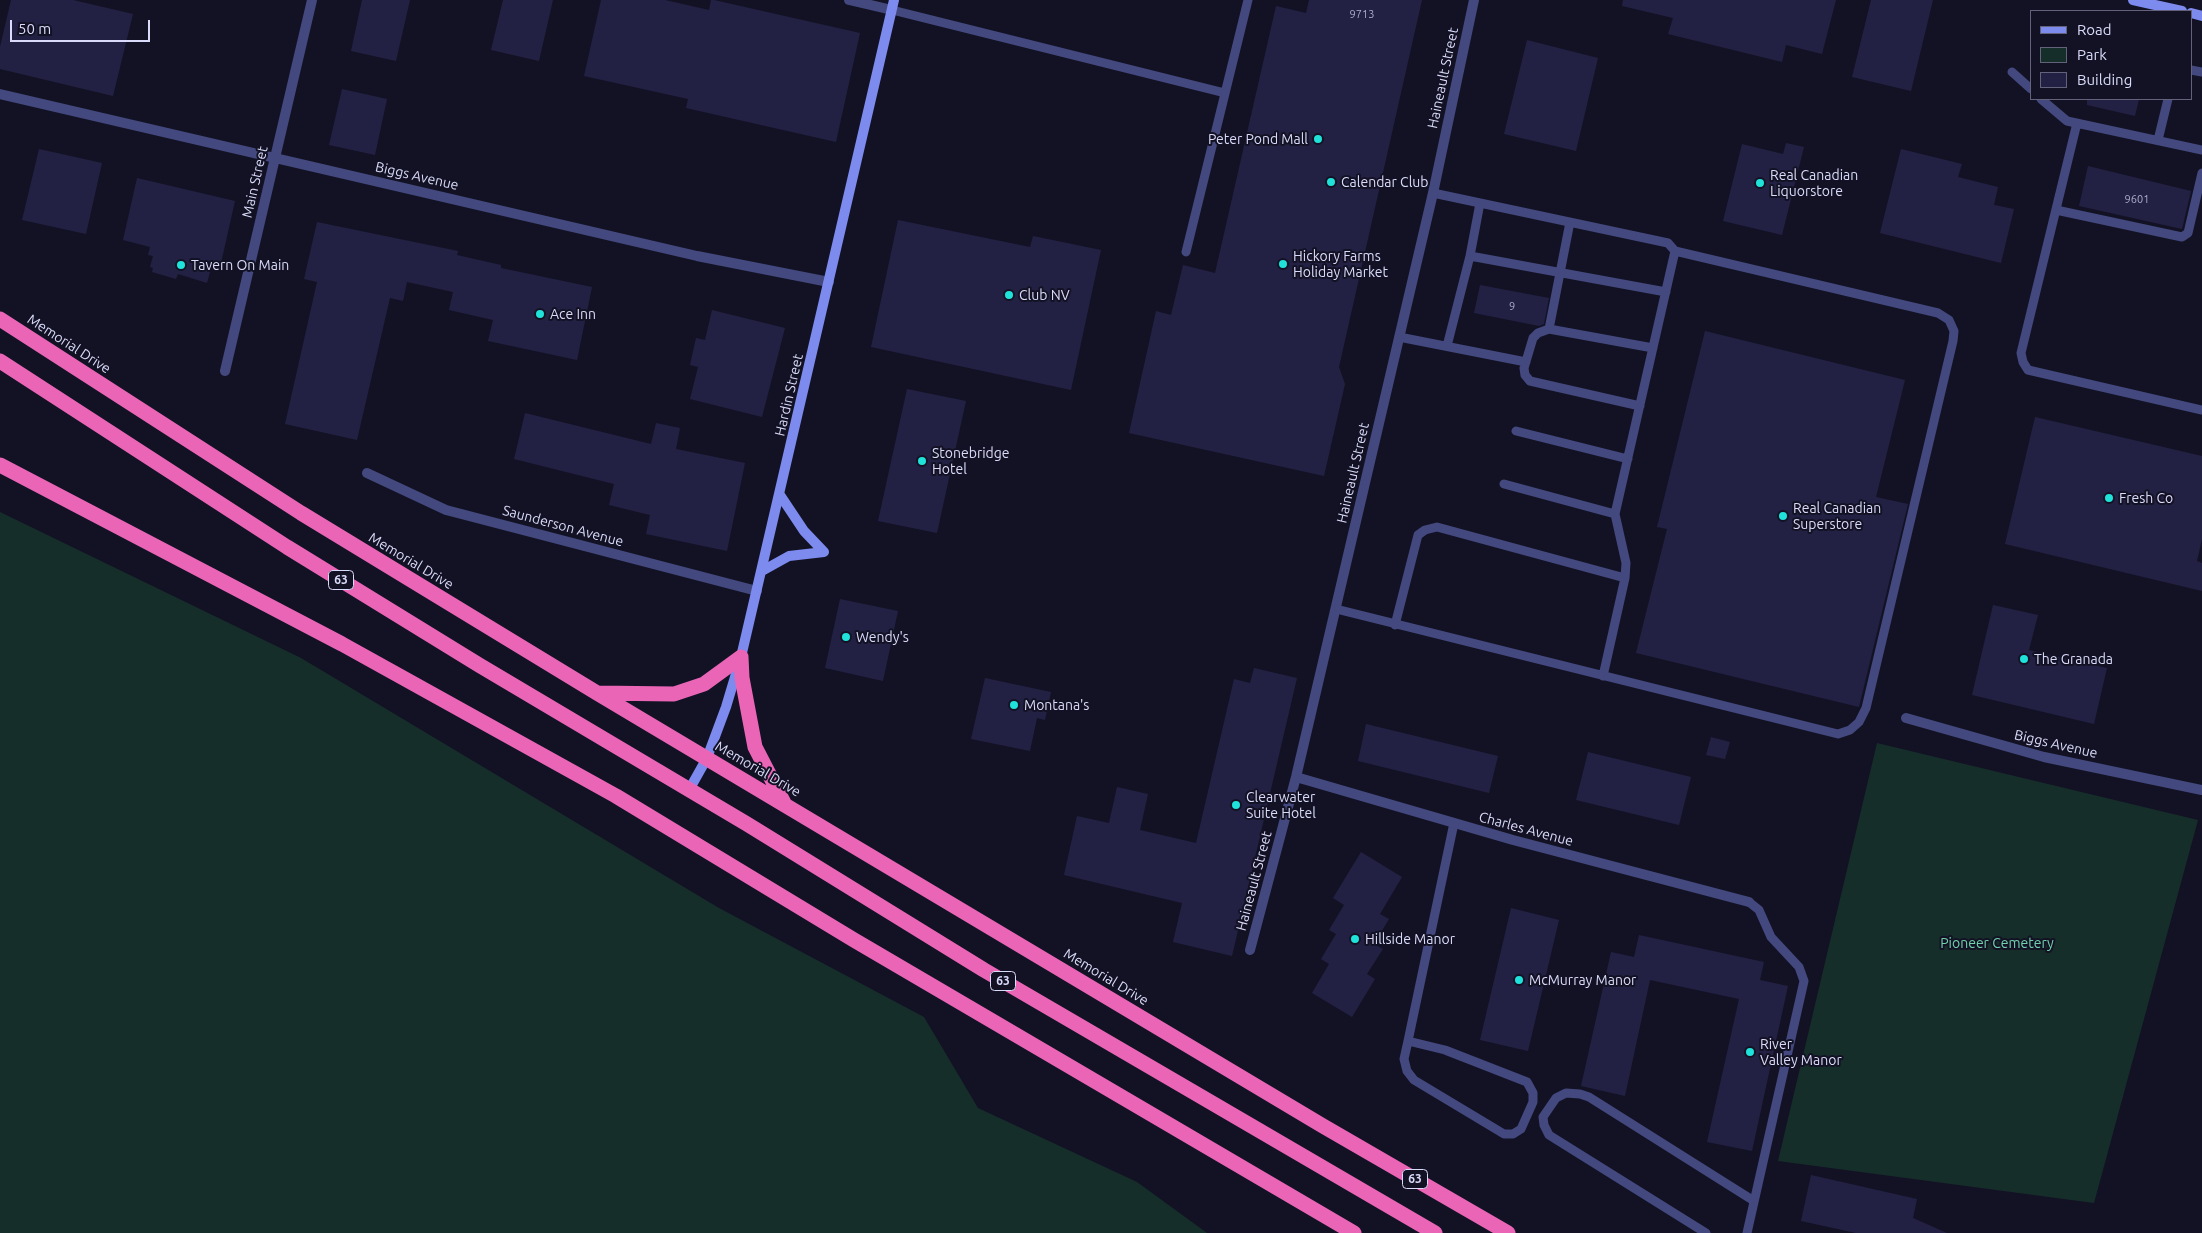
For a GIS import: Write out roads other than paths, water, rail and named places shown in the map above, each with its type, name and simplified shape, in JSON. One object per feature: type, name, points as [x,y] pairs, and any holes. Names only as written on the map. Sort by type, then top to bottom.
[{"type":"highway","name":"Memorial Drive","points":[[0,319],[301,513],[597,693],[1323,1126],[1508,1233]]},
{"type":"highway","name":"63","points":[[0,361],[295,552],[479,665],[984,970],[1435,1233]]},
{"type":"highway","points":[[0,465],[342,644],[616,796],[854,940],[1354,1233]]},
{"type":"highway","points":[[597,693],[674,694],[704,684],[741,657]]},
{"type":"highway","points":[[741,657],[742,678],[755,747],[784,803]]},
{"type":"main road","points":[[2133,0],[2178,10]]},
{"type":"main road","name":"Hardin Street","points":[[688,790],[707,758],[726,707],[741,657],[893,5]]},
{"type":"main road","points":[[762,571],[789,556],[824,552],[804,531],[780,495]]},
{"type":"street","name":"Main Street","points":[[225,371],[312,0]]},
{"type":"street","points":[[849,0],[893,5]]},
{"type":"street","name":"Haineault Street","points":[[1250,950],[1296,777],[1336,609],[1433,193],[1474,0]]},
{"type":"street","name":"Biggs Avenue","points":[[0,94],[697,256],[829,282]]},
{"type":"street","name":"Saunderson Avenue","points":[[367,473],[446,510],[757,591]]},
{"type":"street","name":"Biggs Avenue","points":[[1906,718],[2044,757],[2202,790]]},
{"type":"street","name":"Charles Avenue","points":[[1296,777],[1454,823],[1749,902]]},
{"type":"lane","points":[[1186,252],[1248,0]]},
{"type":"lane","points":[[893,5],[1225,93]]},
{"type":"lane","points":[[2012,72],[2030,88]]},
{"type":"lane","points":[[2042,100],[2067,122],[2202,150]]},
{"type":"lane","points":[[2158,140],[2168,100]]},
{"type":"lane","points":[[2077,124],[2021,353],[2028,370],[2202,410]]},
{"type":"lane","points":[[2056,210],[2182,237],[2188,233],[2202,173]]},
{"type":"lane","points":[[1336,609],[1838,734],[1850,730],[1858,722],[1866,708],[1953,341],[1954,331],[1949,320],[1938,313],[1675,251],[1668,243],[1433,193]]},
{"type":"lane","points":[[1447,346],[1470,256],[1480,203]]},
{"type":"lane","points":[[1549,329],[1570,222]]},
{"type":"lane","points":[[1602,676],[1625,578],[1626,563],[1615,514],[1675,251]]},
{"type":"lane","points":[[1470,256],[1666,292]]},
{"type":"lane","points":[[1640,406],[1530,381],[1525,375],[1526,362],[1533,338],[1538,333],[1549,329],[1653,348]]},
{"type":"lane","points":[[1399,337],[1526,362]]},
{"type":"lane","points":[[1516,431],[1628,459]]},
{"type":"lane","points":[[1504,484],[1615,514]]},
{"type":"lane","points":[[1395,625],[1418,535],[1425,530],[1436,527],[1625,578]]},
{"type":"lane","points":[[1408,1041],[1445,1050],[1527,1082],[1532,1093],[1533,1102],[1521,1129],[1513,1134],[1504,1134],[1414,1080],[1407,1071],[1404,1059],[1454,823]]},
{"type":"lane","points":[[1747,1233],[1804,981],[1799,967],[1771,937],[1759,910],[1749,902]]},
{"type":"lane","points":[[1706,1233],[1549,1135],[1544,1125],[1543,1117],[1556,1098],[1566,1093],[1589,1097],[1754,1201]]},
{"type":"place","name":"Peter Pond Mall","points":[[1318,139]]},
{"type":"place","name":"Calendar Club","points":[[1331,182]]},
{"type":"place","name":"Real Canadian Liquorstore","points":[[1760,183]]},
{"type":"place","name":"Hickory Farms Holiday Market","points":[[1283,264]]},
{"type":"place","name":"Tavern On Main","points":[[181,265]]},
{"type":"place","name":"Club NV","points":[[1009,295]]},
{"type":"place","name":"Ace Inn","points":[[540,314]]},
{"type":"place","name":"Stonebridge Hotel","points":[[922,461]]},
{"type":"place","name":"Fresh Co","points":[[2109,498]]},
{"type":"place","name":"Real Canadian Superstore","points":[[1783,516]]},
{"type":"place","name":"Wendy's","points":[[846,637]]},
{"type":"place","name":"The Granada","points":[[2024,659]]},
{"type":"place","name":"Montana's","points":[[1014,705]]},
{"type":"place","name":"Clearwater Suite Hotel","points":[[1236,805]]},
{"type":"place","name":"Hillside Manor","points":[[1355,939]]},
{"type":"place","name":"McMurray Manor","points":[[1519,980]]},
{"type":"place","name":"River Valley Manor","points":[[1750,1052]]},
{"type":"park label","name":"Pioneer Cemetery","points":[[1997,943]]}]
